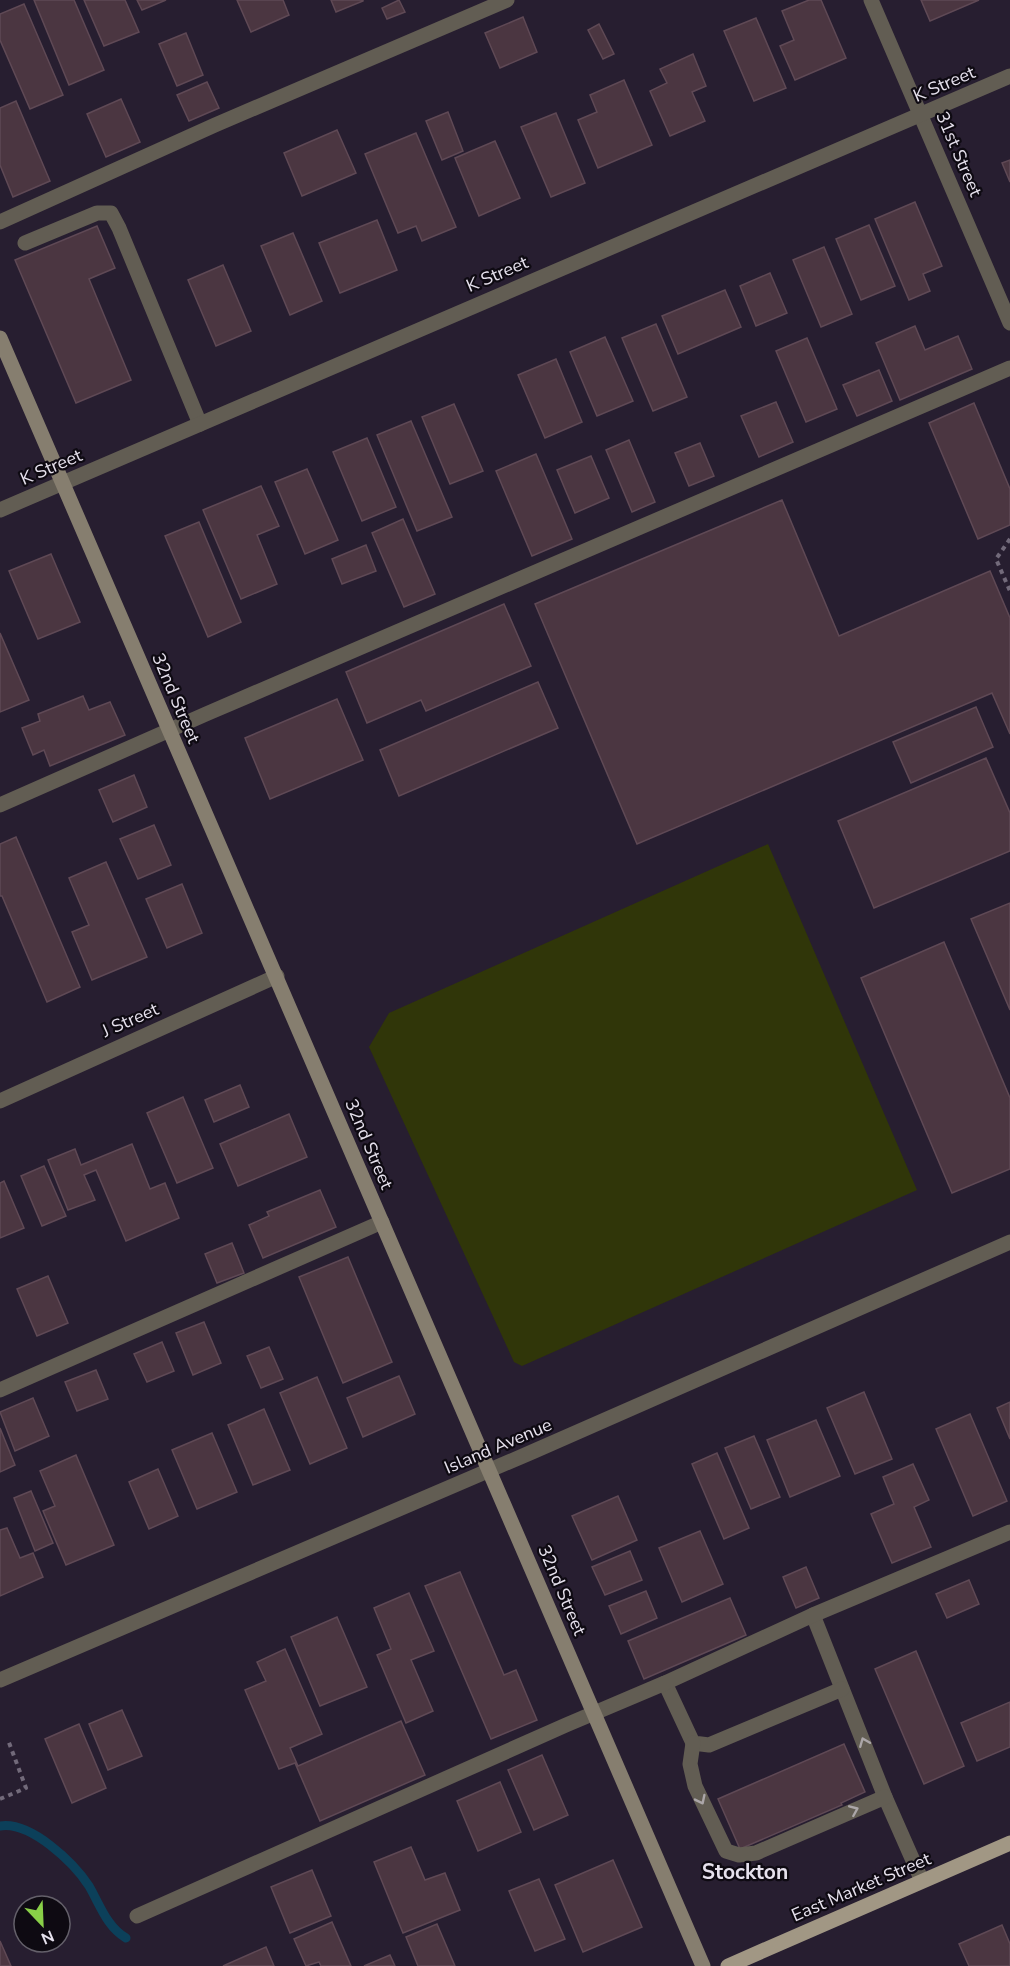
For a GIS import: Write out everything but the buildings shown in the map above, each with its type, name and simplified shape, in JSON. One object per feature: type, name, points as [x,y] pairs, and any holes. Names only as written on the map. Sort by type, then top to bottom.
[{"type":"main road","name":"32nd Street","points":[[0,338],[702,1966]]},
{"type":"main road","name":"East Market Street","points":[[728,1966],[1010,1843]]},
{"type":"street","points":[[0,222],[215,125],[507,0]]},
{"type":"street","name":"31st Street","points":[[871,0],[1010,323]]},
{"type":"street","name":"K Street","points":[[0,510],[1010,76]]},
{"type":"street","points":[[25,243],[98,213],[111,213],[200,424]]},
{"type":"street","points":[[0,805],[168,730],[1010,368]]},
{"type":"street","name":"J Street","points":[[0,1101],[277,976]]},
{"type":"street","points":[[0,1390],[382,1222]]},
{"type":"street","name":"Island Avenue","points":[[0,1680],[489,1470],[1010,1242]]},
{"type":"street","points":[[136,1916],[813,1616],[1010,1532]]},
{"type":"street","points":[[813,1616],[885,1797],[922,1881]]},
{"type":"street","points":[[665,1683],[693,1743],[690,1764],[694,1786],[726,1851],[739,1855],[756,1852],[885,1797]]},
{"type":"street","points":[[693,1743],[709,1745],[843,1689]]},
{"type":"path","points":[[1010,539],[996,559],[1010,591]]},
{"type":"path","points":[[0,1799],[26,1788],[8,1740]]},
{"type":"green space","points":[[768,844],[917,1190],[522,1366],[514,1362],[369,1047],[389,1013]]},
{"type":"waterway","points":[[0,1826],[12,1826],[25,1830],[62,1856],[89,1886],[109,1922],[126,1938]]},
{"type":"district","name":"Stockton","points":[[745,1872]]}]
